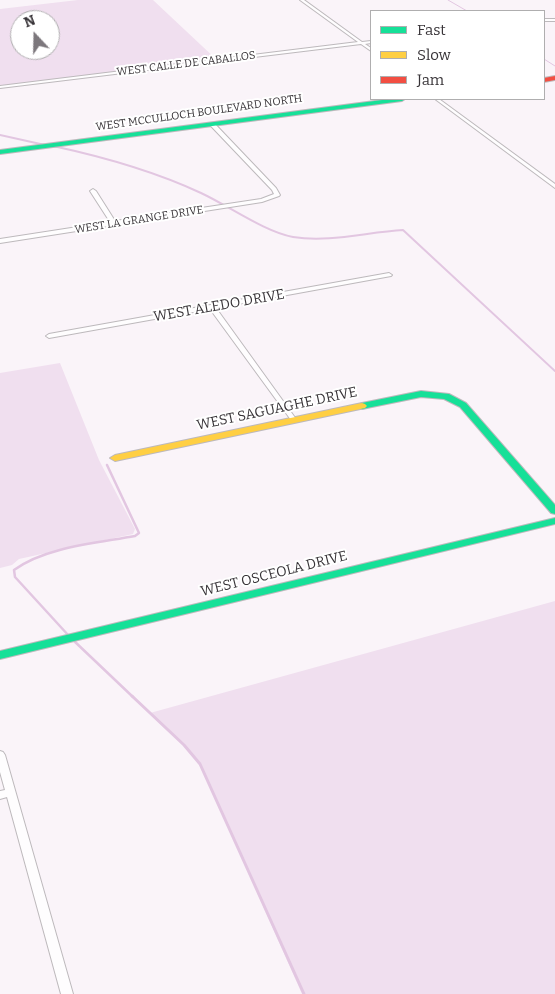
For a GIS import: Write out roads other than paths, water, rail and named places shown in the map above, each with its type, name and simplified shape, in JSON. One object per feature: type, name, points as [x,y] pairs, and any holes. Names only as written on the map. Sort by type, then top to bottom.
[{"type":"street","points":[[302,0],[370,49]]},
{"type":"street","name":"WEST CALLE DE CABALLOS","points":[[0,87],[370,42]]},
{"type":"street","name":"WEST MCCULLOCH BOULEVARD NORTH","points":[[0,152],[394,100]]},
{"type":"street","points":[[438,100],[555,186]]},
{"type":"street","name":"WEST LA GRANGE DRIVE","points":[[0,241],[262,200],[276,195],[274,189],[212,124]]},
{"type":"street","points":[[93,191],[114,224]]},
{"type":"street","name":"WEST ALEDO DRIVE","points":[[49,336],[389,275]]},
{"type":"street","points":[[212,307],[292,419]]},
{"type":"street","name":"WEST SAGUAGHE DRIVE","points":[[115,458],[292,419],[421,394],[446,396],[463,405],[555,511]]},
{"type":"street","name":"WEST OSCEOLA DRIVE","points":[[0,655],[555,520]]},
{"type":"street","points":[[0,755],[5,794],[66,994]]},
{"type":"waterway","points":[[448,0],[465,10]]},
{"type":"waterway","points":[[545,60],[555,66]]},
{"type":"waterway","points":[[0,135],[45,145]]},
{"type":"waterway","points":[[53,146],[147,171],[212,198],[271,230],[293,237],[320,239],[403,230],[555,371]]},
{"type":"waterway","points":[[69,636],[15,577],[14,570],[27,562],[56,551],[135,536],[139,533],[107,465]]},
{"type":"waterway","points":[[73,640],[133,697]]},
{"type":"waterway","points":[[132,696],[184,745],[200,764],[304,994]]}]
